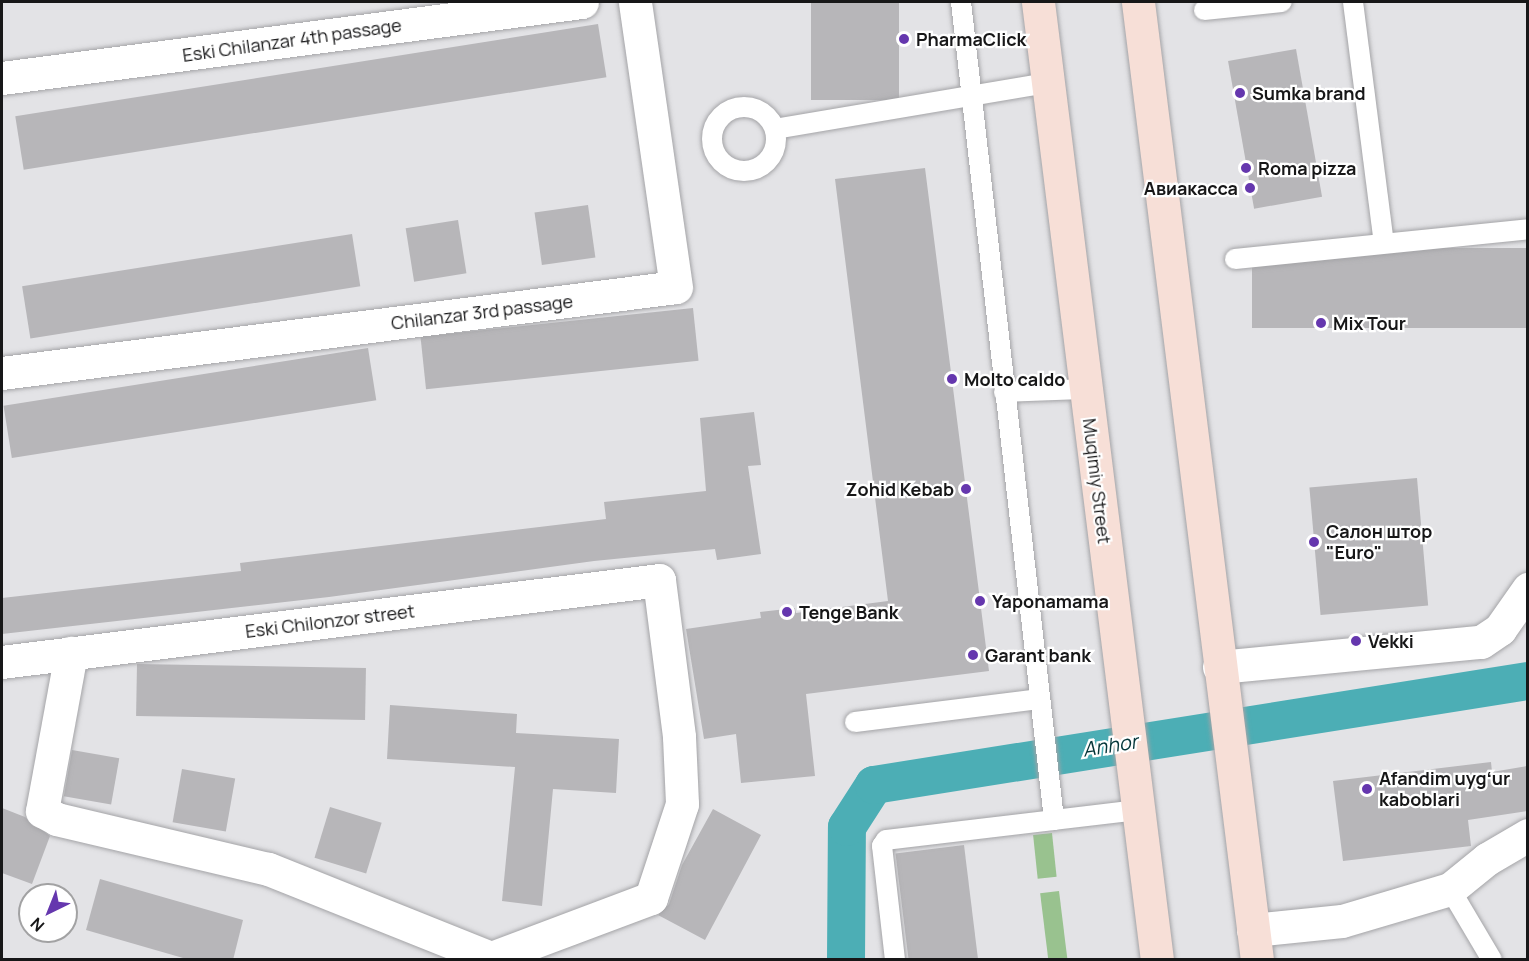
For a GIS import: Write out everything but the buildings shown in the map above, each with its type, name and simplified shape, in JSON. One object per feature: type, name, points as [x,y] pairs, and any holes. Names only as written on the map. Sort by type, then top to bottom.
[{"type":"main road","name":"Muqimiy Street","points":[[1038,2],[1157,960]]},
{"type":"main road","points":[[1138,2],[1220,678],[1255,945]]},
{"type":"street","name":"Eski Chilanzar 4th passage","points":[[2,78],[582,2]]},
{"type":"street","name":"Chilanzar 3rd passage","points":[[2,373],[676,287],[635,2]]},
{"type":"street","name":"Eski Chilonzor street","points":[[2,662],[71,653],[659,580],[679,737],[682,804],[651,898],[491,958],[268,869],[57,819],[42,811],[71,653]]},
{"type":"street","points":[[1220,678],[1481,642],[1500,629],[1527,589]]},
{"type":"street","points":[[1255,945],[1450,890],[1487,859],[1527,835]]},
{"type":"lane","points":[[961,2],[974,97],[1004,392],[1053,815]]},
{"type":"lane","points":[[1204,10],[1282,2]]},
{"type":"lane","points":[[1353,2],[1384,243]]},
{"type":"lane","points":[[775,129],[1048,83]]},
{"type":"lane","points":[[755,108],[775,129],[777,143],[761,167],[733,169],[704,149],[717,121],[727,111],[755,108]]},
{"type":"lane","points":[[1235,259],[1527,229]]},
{"type":"lane","points":[[1004,392],[1086,389]]},
{"type":"lane","points":[[855,722],[1040,705]]},
{"type":"lane","points":[[896,960],[882,846],[886,840],[1053,815],[1138,806]]},
{"type":"lane","points":[[1450,890],[1492,960]]},
{"type":"green space","points":[[1052,833],[1057,877],[1038,879],[1033,835]]},
{"type":"green space","points":[[1059,891],[1067,958],[1048,960],[1040,893]]},
{"type":"waterway","name":"Anhor","points":[[846,960],[847,827],[874,785],[1528,681]]},
{"type":"place","name":"PharmaClick","points":[[904,39]]},
{"type":"place","name":"Sumka brand","points":[[1240,93]]},
{"type":"place","name":"Roma pizza","points":[[1246,168]]},
{"type":"place","name":"Авиакасса","points":[[1250,188]]},
{"type":"place","name":"Mix Tour","points":[[1321,323]]},
{"type":"place","name":"Molto caldo","points":[[952,379]]},
{"type":"place","name":"Zohid Kebab","points":[[966,489]]},
{"type":"place","name":"Салон штор \"Euro\"","points":[[1314,542]]},
{"type":"place","name":"Yaponamama","points":[[980,601]]},
{"type":"place","name":"Tenge Bank","points":[[787,612]]},
{"type":"place","name":"Vekki","points":[[1356,641]]},
{"type":"place","name":"Garant bank","points":[[973,655]]},
{"type":"place","name":"Afandim uygʻur kaboblari","points":[[1367,789]]}]
